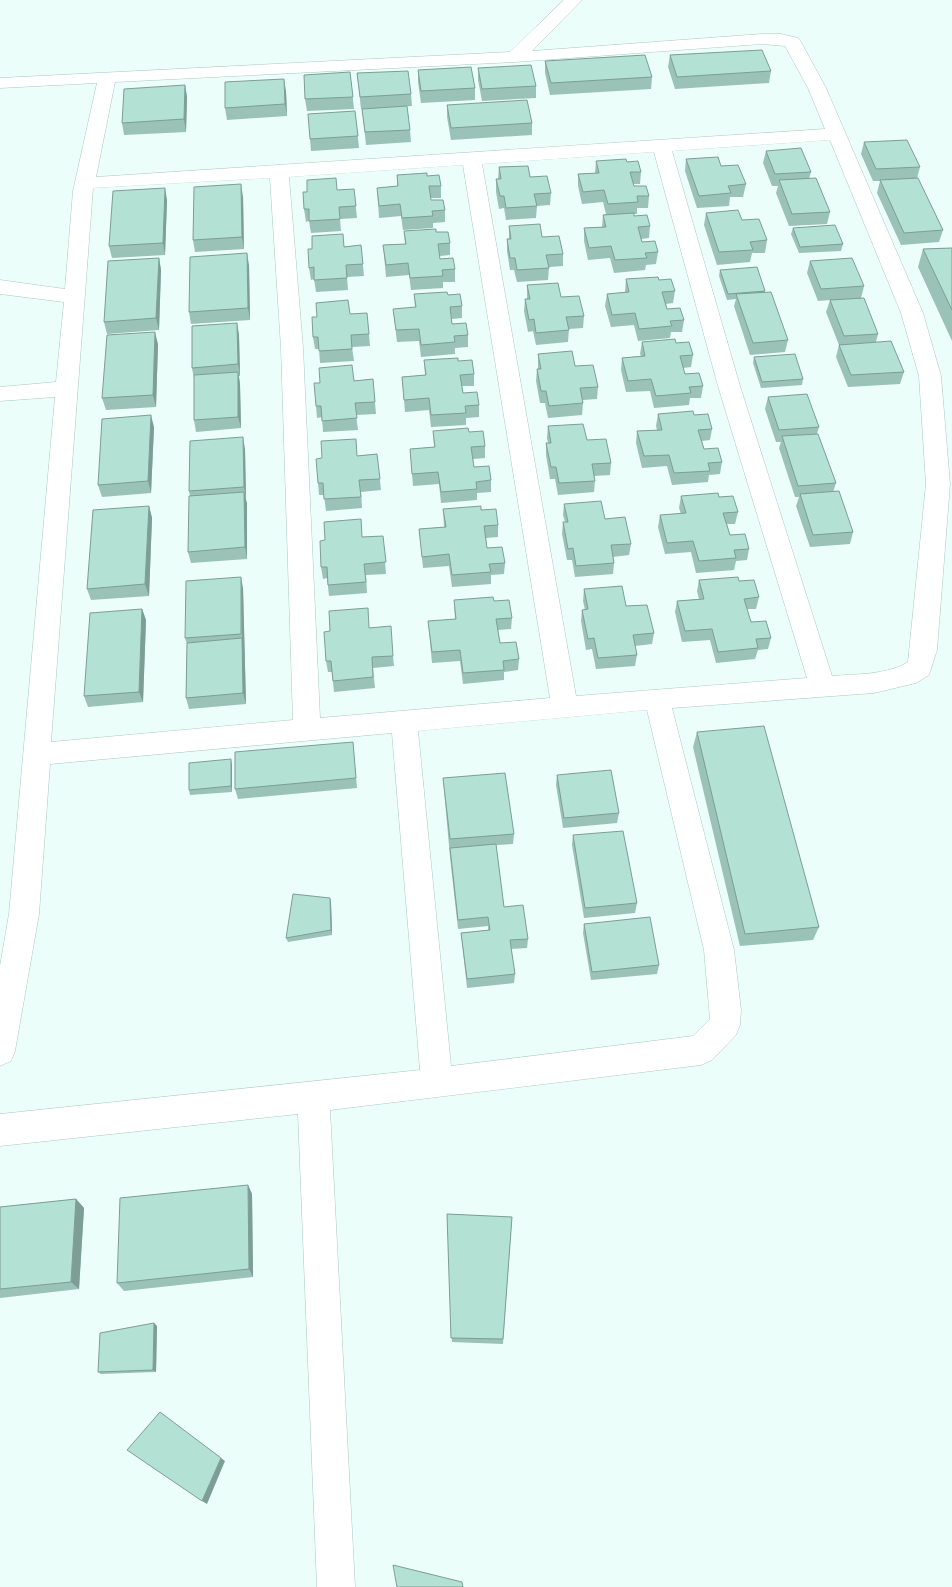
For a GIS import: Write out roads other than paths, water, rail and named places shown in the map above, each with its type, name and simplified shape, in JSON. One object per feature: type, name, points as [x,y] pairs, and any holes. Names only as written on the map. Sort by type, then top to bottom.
[{"type":"street","points":[[515,57],[574,0]]},
{"type":"street","points":[[0,83],[515,57],[782,39],[792,42],[817,88],[912,313],[930,376],[938,484],[924,650],[920,668],[907,676],[882,681],[823,687],[657,699],[36,754]]},
{"type":"street","points":[[0,1051],[24,914],[85,182],[105,93],[106,77]]},
{"type":"street","points":[[85,182],[279,173],[472,157],[836,134]]},
{"type":"street","points":[[662,145],[730,386],[823,687]]},
{"type":"street","points":[[472,157],[565,707]]},
{"type":"street","points":[[279,173],[292,348],[306,730]]},
{"type":"street","points":[[0,287],[76,296]]},
{"type":"street","points":[[0,394],[67,389]]},
{"type":"street","points":[[0,1130],[437,1082],[701,1050],[725,1025],[726,1010],[719,950],[657,699]]},
{"type":"street","points":[[404,721],[437,1082]]},
{"type":"street","points":[[313,1096],[336,1587]]}]
